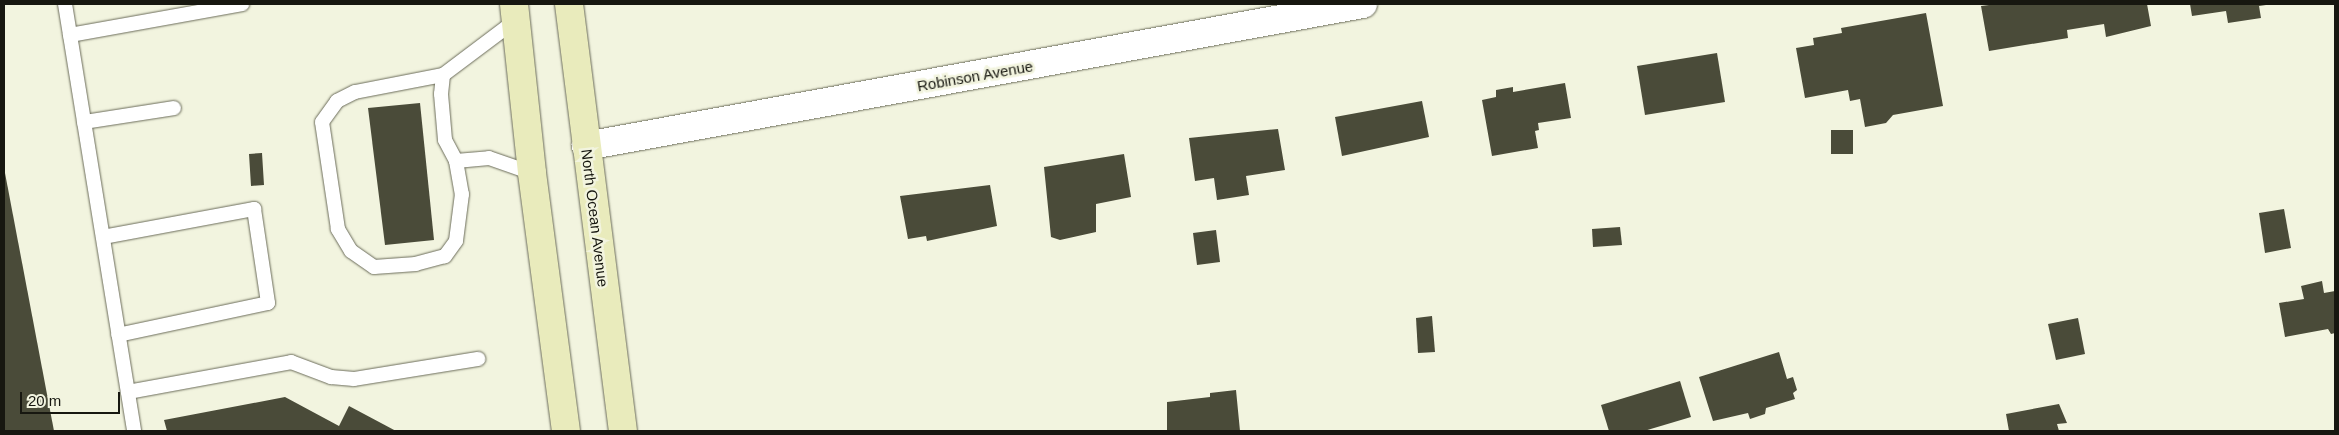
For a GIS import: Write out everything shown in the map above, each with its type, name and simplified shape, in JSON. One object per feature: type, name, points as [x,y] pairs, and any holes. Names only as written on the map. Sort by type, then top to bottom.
[{"type":"main road","name":"North Ocean Avenue","points":[[569,4],[623,431]]},
{"type":"main road","points":[[514,12],[532,173],[566,431]]},
{"type":"main road","points":[[607,315],[641,431]]},
{"type":"street","name":"Robinson Avenue","points":[[586,146],[1363,4]]},
{"type":"lane","points":[[65,4],[134,431]]},
{"type":"lane","points":[[70,35],[242,4]]},
{"type":"lane","points":[[443,75],[441,94],[445,140],[456,161],[462,194],[456,241],[444,256],[416,264],[374,267],[351,251],[338,228],[322,122],[337,101],[355,92],[443,75],[514,12]]},
{"type":"lane","points":[[84,122],[174,108]]},
{"type":"lane","points":[[456,161],[489,158],[532,173]]},
{"type":"lane","points":[[103,237],[254,209],[268,303],[118,335]]},
{"type":"lane","points":[[128,392],[291,362],[331,377],[354,379],[478,359]]},
{"type":"building","points":[[1997,4],[2147,4],[2151,26],[2106,37],[2104,24],[2067,30],[2068,38],[1989,51],[1981,6]]},
{"type":"building","points":[[2190,4],[2266,5],[2259,6],[2261,18],[2228,23],[2226,11],[2192,16]]},
{"type":"building","points":[[1926,13],[1943,106],[1893,115],[1886,123],[1865,127],[1860,99],[1850,101],[1848,90],[1805,98],[1796,48],[1814,45],[1813,38],[1842,33],[1841,28]]},
{"type":"building","points":[[1717,53],[1725,102],[1645,115],[1637,66]]},
{"type":"building","points":[[1565,83],[1571,118],[1538,123],[1539,130],[1535,131],[1538,148],[1492,156],[1482,100],[1496,97],[1496,90],[1513,87],[1513,92]]},
{"type":"building","points":[[1422,101],[1429,137],[1342,156],[1335,117]]},
{"type":"building","points":[[420,103],[434,240],[385,245],[368,108]]},
{"type":"building","points":[[1278,129],[1285,170],[1246,176],[1249,195],[1217,200],[1214,178],[1195,181],[1189,138]]},
{"type":"building","points":[[1831,130],[1853,130],[1853,154],[1831,154]]},
{"type":"building","points":[[262,153],[264,185],[251,186],[249,154]]},
{"type":"building","points":[[1124,154],[1131,197],[1096,204],[1096,232],[1060,240],[1051,237],[1044,167]]},
{"type":"building","points":[[5,173],[54,431],[4,431]]},
{"type":"building","points":[[990,185],[997,226],[927,241],[926,236],[908,239],[900,196]]},
{"type":"building","points":[[2284,209],[2291,248],[2265,253],[2259,213]]},
{"type":"building","points":[[1620,227],[1622,245],[1593,247],[1592,229]]},
{"type":"building","points":[[1216,230],[1220,262],[1197,265],[1193,233]]},
{"type":"building","points":[[2322,281],[2324,293],[2335,291],[2335,333],[2331,334],[2328,329],[2285,337],[2279,303],[2304,299],[2301,286]]},
{"type":"building","points":[[1432,316],[1435,352],[1418,353],[1416,318]]},
{"type":"building","points":[[2078,318],[2085,354],[2056,360],[2048,324]]},
{"type":"building","points":[[1779,352],[1787,379],[1793,377],[1797,390],[1793,393],[1795,399],[1766,408],[1765,414],[1750,419],[1748,413],[1713,421],[1699,377]]},
{"type":"building","points":[[1680,381],[1691,417],[1644,431],[1609,431],[1601,405]]},
{"type":"building","points":[[1236,390],[1240,431],[1167,431],[1167,402],[1210,397],[1210,393]]},
{"type":"building","points":[[285,397],[339,426],[349,406],[396,431],[167,431],[164,420]]},
{"type":"building","points":[[2059,404],[2067,423],[2057,424],[2059,431],[2009,431],[2006,414]]}]
